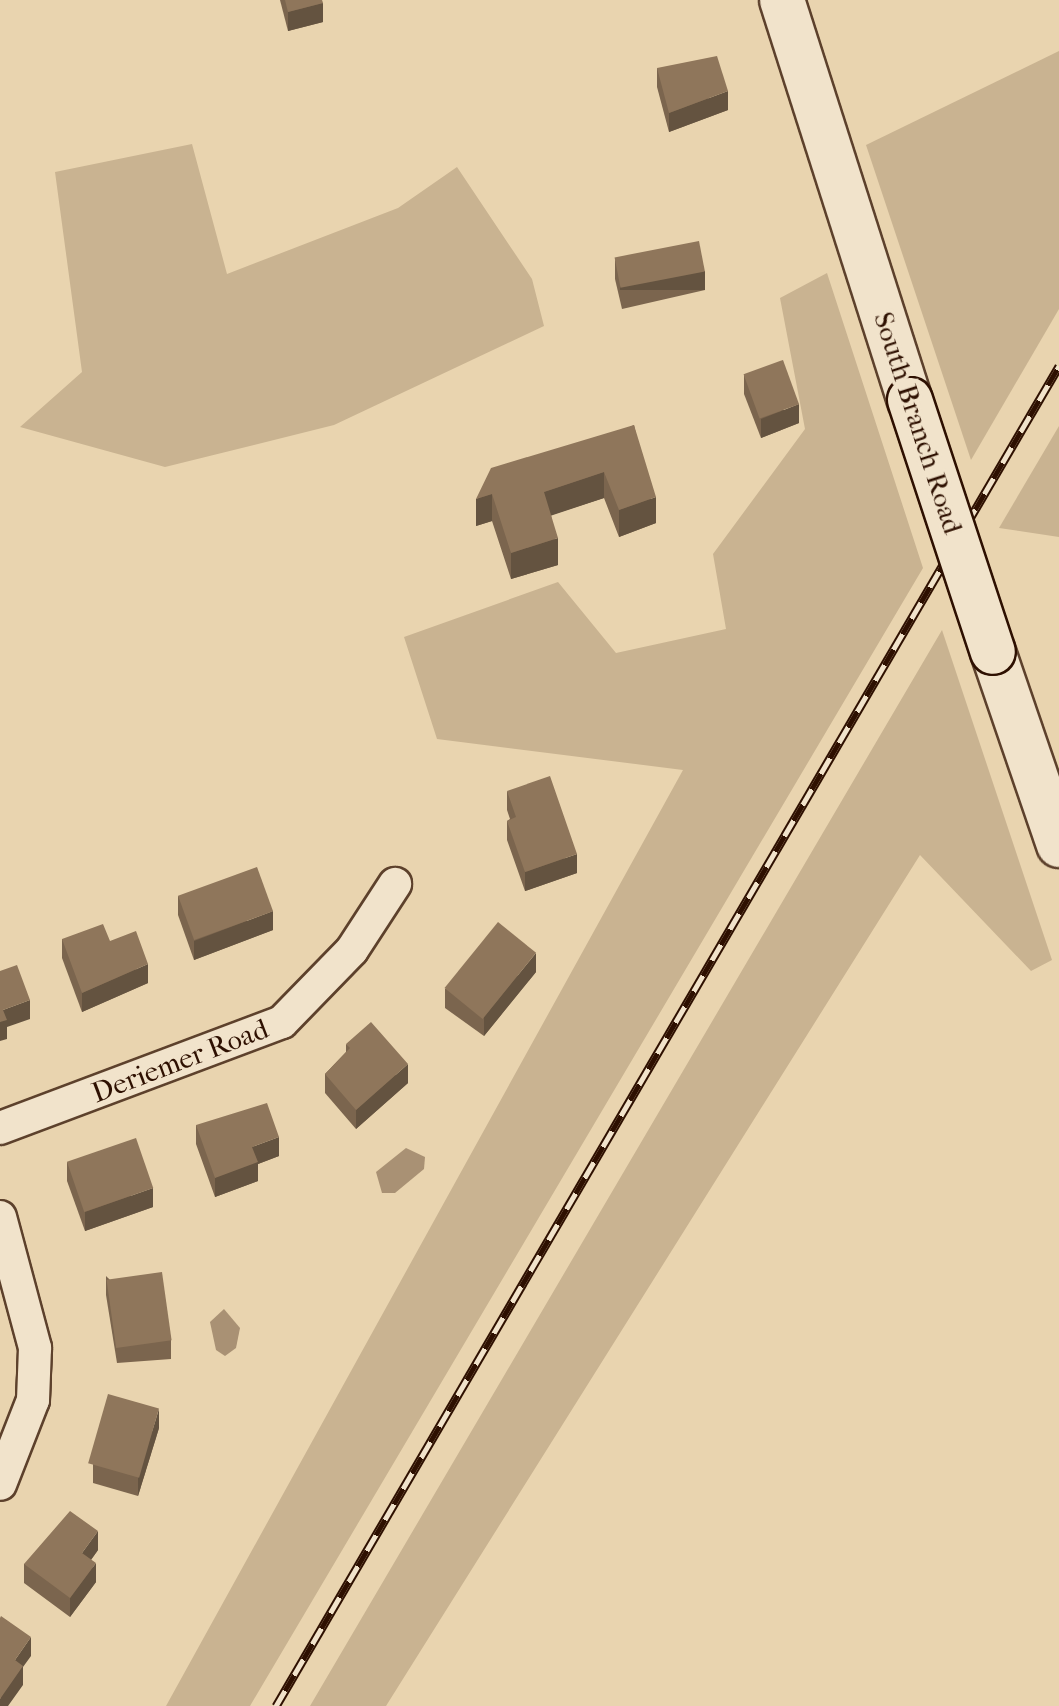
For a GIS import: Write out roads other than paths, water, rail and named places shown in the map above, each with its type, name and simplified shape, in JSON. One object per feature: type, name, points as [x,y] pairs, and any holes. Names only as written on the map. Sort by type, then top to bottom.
[{"type":"street","name":"South Branch Road","points":[[782,0],[910,400],[1059,845]]},
{"type":"street","name":"Deriemer Road","points":[[0,1128],[282,1022],[352,950],[395,884]]},
{"type":"street","points":[[0,1217],[35,1348],[33,1400],[0,1484]]},
{"type":"railway","points":[[276,1706],[1059,366]]}]
